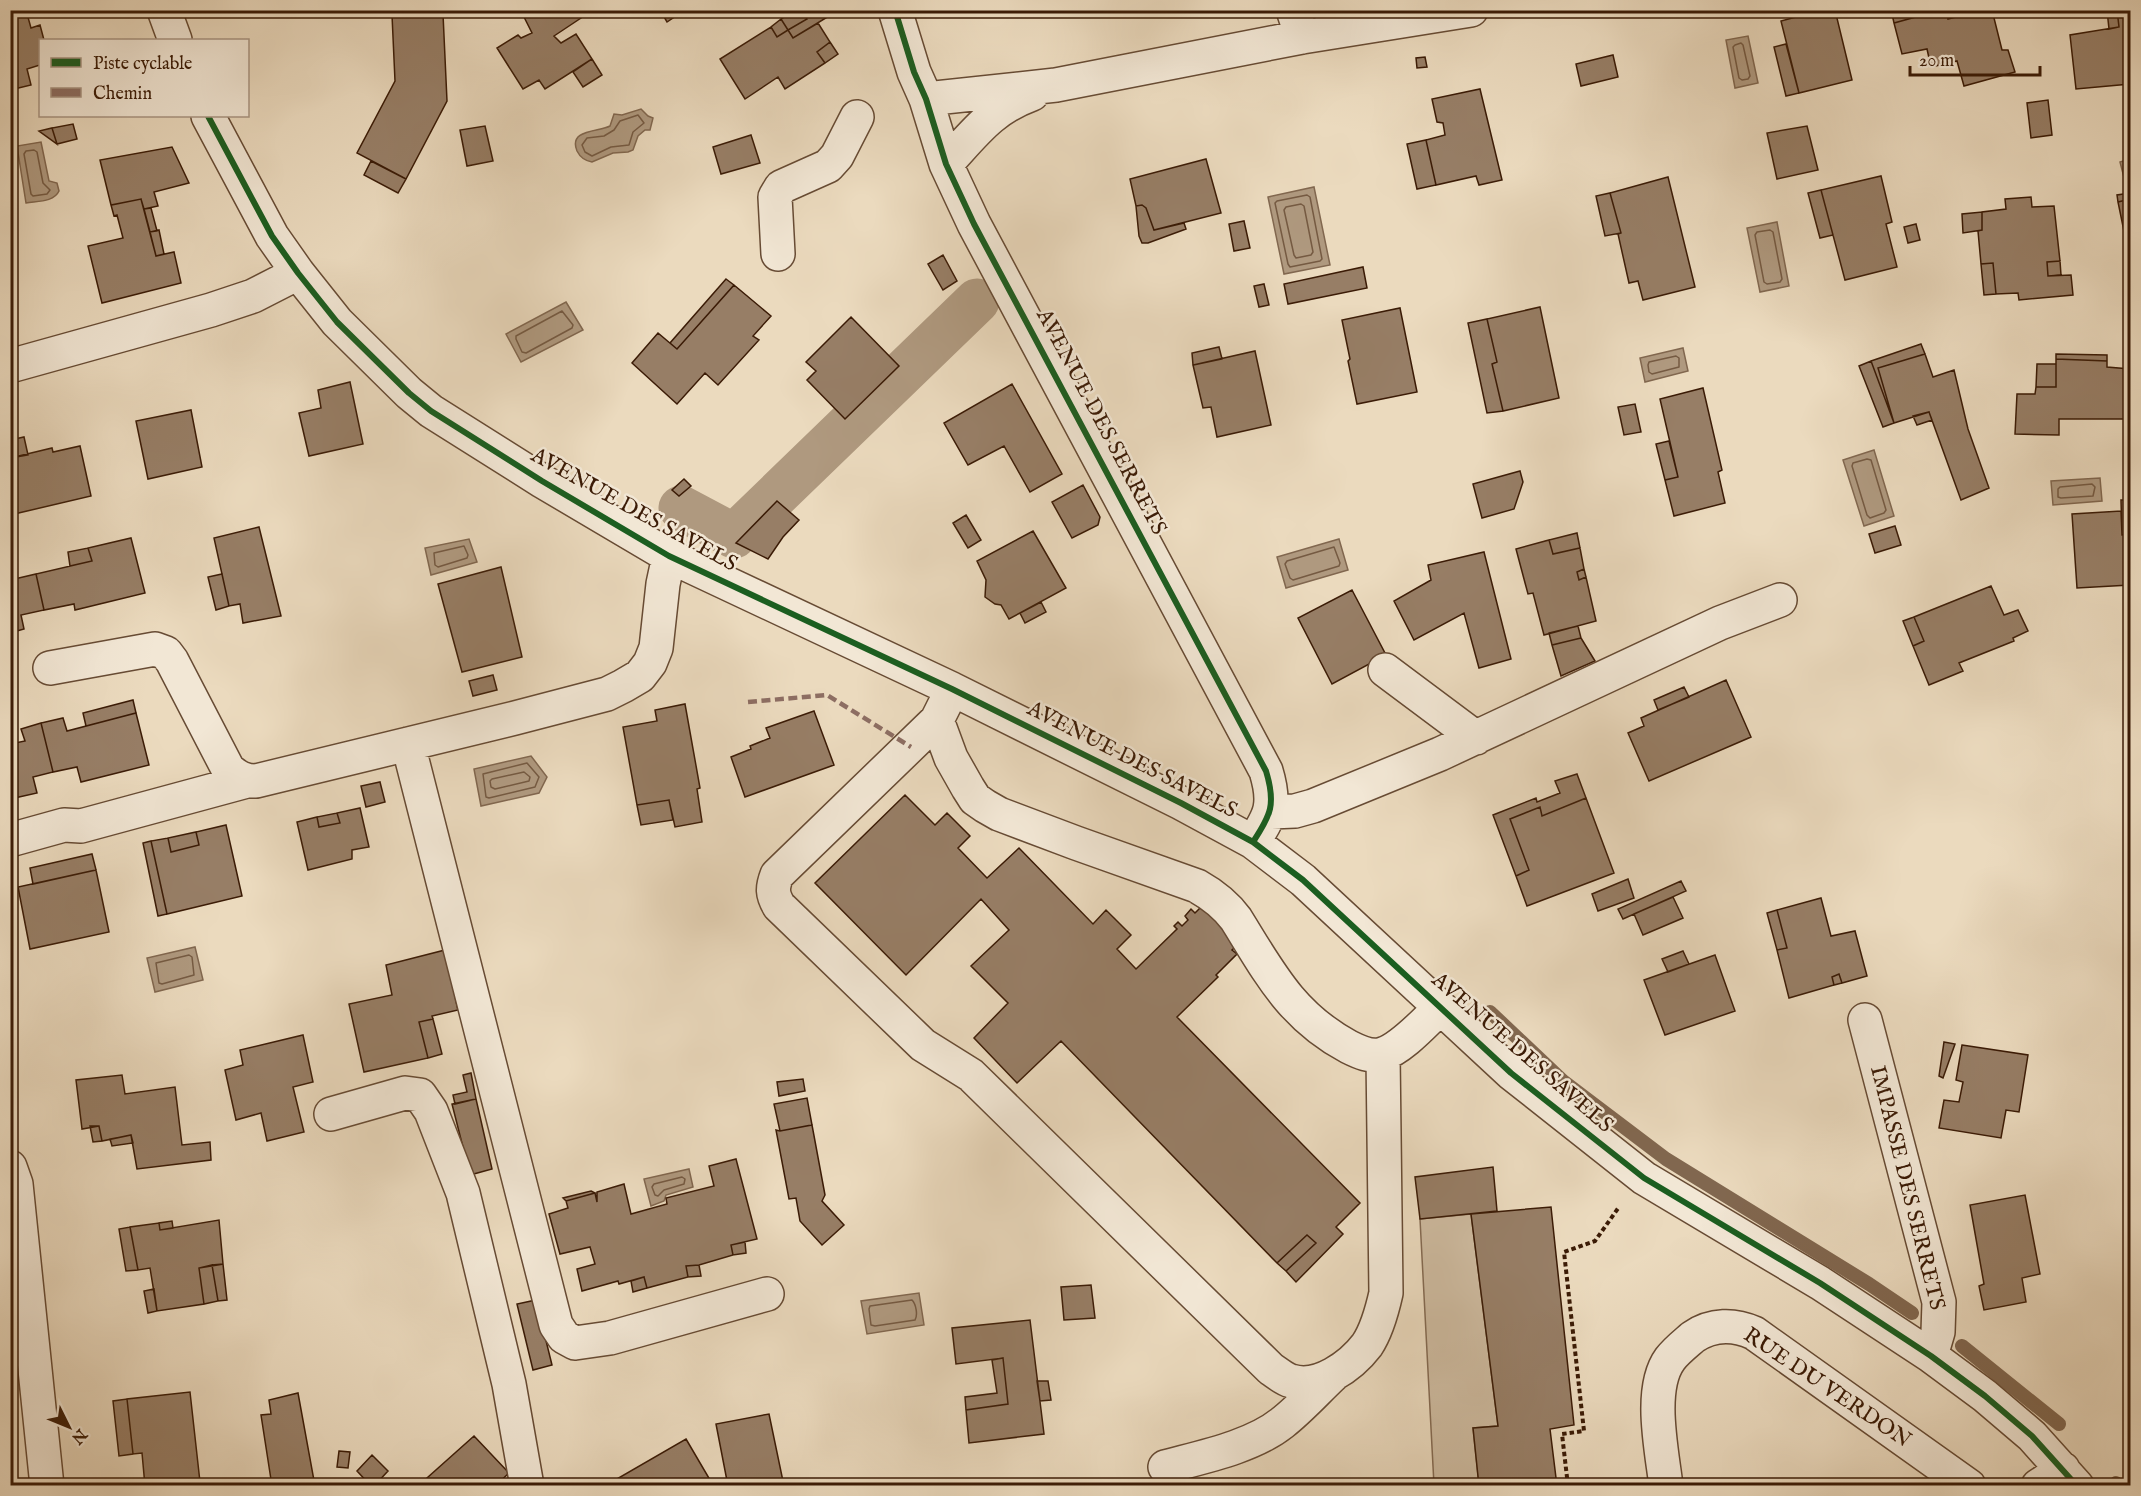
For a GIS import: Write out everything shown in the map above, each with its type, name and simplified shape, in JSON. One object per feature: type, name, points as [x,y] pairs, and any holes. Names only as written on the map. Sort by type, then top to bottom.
[{"type":"street","points":[[164,10],[176,39]]},
{"type":"street","name":"AVENUE DES SERRETS","points":[[895,10],[946,164],[974,224],[1258,752],[1273,798],[1271,812]]},
{"type":"street","points":[[946,164],[994,113],[1013,101],[1056,85],[1298,24],[1471,10]]},
{"type":"street","points":[[926,99],[1056,85]]},
{"type":"street","name":"AVENUE DES SAVELS","points":[[209,117],[272,236],[298,273],[337,322],[409,393],[431,411],[513,464],[669,556],[952,689],[1181,803],[1253,842],[1303,880],[1511,1073],[1644,1178],[1820,1283],[1931,1356],[1985,1396],[2032,1437],[2059,1480]]},
{"type":"street","points":[[778,254],[776,192],[781,187],[828,166],[837,156],[857,117]]},
{"type":"street","points":[[10,366],[222,307],[253,296],[298,273]]},
{"type":"street","name":"AVENUE DES SAVELS","points":[[10,840],[64,825],[90,823],[247,781],[256,781],[608,694],[640,676],[650,663],[656,648],[663,584],[669,556]]},
{"type":"street","name":"AVENUE DES SAVELS","points":[[1271,812],[1295,811],[1314,806],[1440,754],[1720,623],[1780,600]]},
{"type":"street","points":[[50,668],[155,650],[166,652],[228,769],[247,781]]},
{"type":"street","points":[[1386,670],[1476,738]]},
{"type":"street","points":[[952,689],[937,720],[777,875],[772,886],[772,896],[779,906],[923,1045],[970,1075],[1271,1369],[1290,1381],[1309,1383],[1335,1374]]},
{"type":"street","points":[[937,720],[951,758],[975,799],[999,814],[1197,886],[1212,894],[1227,907],[1275,982],[1303,1015],[1334,1039],[1371,1056],[1383,1055],[1409,1036],[1440,1008]]},
{"type":"street","points":[[408,744],[556,1325],[564,1337],[575,1343],[610,1338],[767,1294]]},
{"type":"street","points":[[1253,842],[1271,812]]},
{"type":"street","name":"IMPASSE DES SERRETS","points":[[1865,1020],[1939,1302],[1938,1332],[1931,1356]]},
{"type":"street","points":[[1165,1467],[1215,1453],[1267,1433],[1282,1424],[1366,1345],[1375,1329],[1386,1293],[1383,1055]]},
{"type":"street","points":[[331,1114],[405,1093],[420,1095],[431,1111],[463,1193],[509,1384],[527,1485]]},
{"type":"street","points":[[10,1167],[16,1184],[47,1485]]},
{"type":"street","name":"RUE DU VERDON","points":[[1666,1485],[1658,1412],[1660,1382],[1669,1360],[1683,1345],[1699,1333],[1729,1326],[1741,1327],[1754,1333],[1969,1485]]},
{"type":"path","points":[[1568,1485],[1562,1434],[1584,1431],[1564,1252],[1595,1241],[1619,1207]]},
{"type":"shaded area","points":[[1471,1214],[1498,1426],[1473,1428],[1479,1485],[1434,1485],[1420,1219]]},
{"type":"water","points":[[1748,36],[1758,83],[1735,88],[1726,40]]},
{"type":"water","points":[[641,109],[653,118],[650,130],[645,130],[638,136],[633,150],[613,153],[592,162],[578,153],[575,144],[581,135],[610,126],[614,114],[622,115]]},
{"type":"water","points":[[41,142],[49,181],[57,183],[59,191],[50,199],[26,203],[17,146]]},
{"type":"water","points":[[2130,159],[2130,184],[2126,185],[2120,162]]},
{"type":"water","points":[[1314,187],[1330,265],[1284,274],[1268,197]]},
{"type":"water","points":[[1777,222],[1789,286],[1760,292],[1747,228]]},
{"type":"water","points":[[566,302],[583,330],[521,362],[506,334]]},
{"type":"water","points":[[1683,348],[1688,371],[1645,382],[1640,358]]},
{"type":"water","points":[[1874,450],[1894,516],[1864,526],[1843,460]]},
{"type":"water","points":[[2100,478],[2102,501],[2053,505],[2051,481]]},
{"type":"water","points":[[469,539],[477,562],[431,575],[425,548]]},
{"type":"water","points":[[1339,539],[1348,570],[1286,588],[1277,557]]},
{"type":"water","points":[[531,756],[547,777],[539,793],[481,806],[474,769]]},
{"type":"water","points":[[195,947],[203,980],[155,992],[147,958]]},
{"type":"water","points":[[689,1169],[693,1187],[666,1195],[664,1201],[651,1206],[644,1179]]},
{"type":"water","points":[[919,1293],[924,1325],[867,1334],[861,1301]]},
{"type":"building","points":[[10,10],[26,10],[31,28],[40,25],[44,39],[39,39],[39,65],[27,69],[31,85],[10,90]]},
{"type":"building","points":[[387,10],[423,10],[423,15],[443,14],[447,101],[406,179],[357,153],[395,81],[392,15],[387,15]]},
{"type":"building","points":[[526,10],[593,10],[554,36],[561,43],[576,34],[592,59],[545,89],[539,80],[523,89],[497,48],[518,35],[521,38],[532,33],[522,13]]},
{"type":"building","points":[[660,10],[685,10],[667,22]]},
{"type":"building","points":[[795,10],[801,10],[807,19],[788,30],[781,19]]},
{"type":"building","points":[[801,10],[839,10],[793,38],[788,30],[807,19]]},
{"type":"building","points":[[1822,10],[1835,10],[1852,80],[1799,93],[1781,21]]},
{"type":"building","points":[[1905,10],[1941,10],[1894,23],[1892,14]]},
{"type":"building","points":[[1947,10],[1948,19],[1960,16],[1958,10],[1992,10],[2002,50],[2008,50],[2015,72],[1964,86],[1957,61],[1931,67],[1927,49],[1902,54],[1894,23]]},
{"type":"building","points":[[1947,10],[1958,10],[1960,16],[1948,19]]},
{"type":"building","points":[[2107,10],[2117,10],[2119,27],[2109,29]]},
{"type":"building","points":[[2117,10],[2130,10],[2130,84],[2076,89],[2070,35],[2119,27]]},
{"type":"building","points":[[781,19],[788,30],[777,37],[771,27]]},
{"type":"building","points":[[818,23],[830,42],[817,52],[825,63],[785,89],[778,77],[745,99],[720,59],[771,27],[777,37],[788,30],[793,38]]},
{"type":"building","points":[[830,42],[838,54],[825,63],[817,52]]},
{"type":"building","points":[[1786,44],[1799,93],[1786,96],[1774,47]]},
{"type":"building","points":[[1613,55],[1618,77],[1581,86],[1576,64]]},
{"type":"building","points":[[1425,57],[1427,67],[1417,68],[1416,58]]},
{"type":"building","points":[[592,59],[602,75],[583,87],[573,72]]},
{"type":"building","points":[[1480,89],[1502,180],[1479,185],[1476,176],[1436,185],[1426,140],[1445,135],[1443,123],[1437,122],[1432,99]]},
{"type":"building","points":[[2048,100],[2052,135],[2031,138],[2027,103]]},
{"type":"building","points":[[73,124],[77,139],[57,144],[52,128]]},
{"type":"building","points":[[485,126],[493,161],[467,166],[460,130]]},
{"type":"building","points":[[1807,126],[1818,170],[1777,179],[1767,133]]},
{"type":"building","points":[[52,128],[57,144],[39,131]]},
{"type":"building","points":[[751,135],[760,163],[721,174],[713,147]]},
{"type":"building","points":[[1426,140],[1436,185],[1417,189],[1407,144]]},
{"type":"building","points":[[172,147],[189,183],[154,192],[158,206],[144,209],[141,199],[111,205],[100,160]]},
{"type":"building","points":[[1206,159],[1221,213],[1154,230],[1146,208],[1142,205],[1136,206],[1130,179]]},
{"type":"building","points":[[371,161],[406,179],[398,193],[364,175]]},
{"type":"building","points":[[1881,176],[1892,222],[1886,224],[1897,267],[1845,280],[1821,190]]},
{"type":"building","points":[[1668,177],[1695,287],[1643,300],[1638,281],[1629,283],[1618,234],[1621,233],[1610,193]]},
{"type":"building","points":[[1821,190],[1833,235],[1820,238],[1808,193]]},
{"type":"building","points":[[1610,193],[1621,233],[1605,236],[1596,196]]},
{"type":"building","points":[[2130,193],[2130,199],[2118,202],[2117,195]]},
{"type":"building","points":[[2031,197],[2032,207],[2054,206],[2060,261],[2047,262],[2048,276],[2071,275],[2073,295],[2019,300],[2018,293],[1996,294],[1993,263],[1981,264],[1978,231],[1982,230],[1982,212],[2006,209],[2005,199]]},
{"type":"building","points":[[141,199],[156,256],[174,252],[181,283],[102,303],[88,246],[123,238],[117,215],[114,216],[111,205]]},
{"type":"building","points":[[2130,199],[2130,250],[2128,251],[2118,202]]},
{"type":"building","points":[[1142,205],[1146,208],[1154,230],[1184,223],[1186,229],[1148,243],[1142,243],[1139,236],[1136,206]]},
{"type":"building","points":[[151,208],[157,231],[150,232],[144,209]]},
{"type":"building","points":[[1982,212],[1982,230],[1963,233],[1962,214]]},
{"type":"building","points":[[1244,221],[1250,248],[1234,251],[1229,224]]},
{"type":"building","points":[[1916,224],[1920,240],[1908,243],[1904,227]]},
{"type":"building","points":[[159,230],[164,254],[156,256],[150,232]]},
{"type":"building","points":[[943,255],[957,281],[943,290],[928,264]]},
{"type":"building","points":[[2060,261],[2061,275],[2048,276],[2047,262]]},
{"type":"building","points":[[1993,263],[1996,294],[1984,295],[1981,264]]},
{"type":"building","points":[[1363,267],[1367,288],[1288,304],[1284,284]]},
{"type":"building","points":[[726,279],[734,285],[677,349],[670,343]]},
{"type":"building","points":[[1264,284],[1269,305],[1259,307],[1254,286]]},
{"type":"building","points":[[734,285],[771,316],[753,336],[759,340],[718,385],[705,373],[677,404],[632,363],[658,333],[677,349]]},
{"type":"building","points":[[1540,307],[1559,398],[1503,411],[1492,364],[1497,362],[1487,319]]},
{"type":"building","points":[[1400,308],[1417,392],[1357,404],[1342,320]]},
{"type":"building","points":[[851,317],[899,366],[845,419],[807,380],[816,371],[806,362]]},
{"type":"building","points":[[1487,319],[1497,362],[1492,364],[1503,411],[1487,413],[1468,323]]},
{"type":"building","points":[[1921,344],[1925,354],[1878,368],[1894,423],[1871,361]]},
{"type":"building","points":[[1219,347],[1222,359],[1193,365],[1192,353]]},
{"type":"building","points":[[1255,351],[1271,425],[1217,437],[1211,407],[1203,408],[1193,365]]},
{"type":"building","points":[[1925,354],[1933,377],[1954,370],[1968,429],[1989,488],[1961,500],[1929,412],[1894,423],[1878,368]]},
{"type":"building","points":[[2056,354],[2107,355],[2107,361],[2056,359]]},
{"type":"building","points":[[2056,359],[2107,361],[2107,367],[2130,369],[2128,419],[2059,419],[2059,435],[2015,434],[2017,394],[2035,394],[2036,387],[2056,387]]},
{"type":"building","points":[[1871,361],[1894,423],[1883,427],[1859,366]]},
{"type":"building","points":[[2037,364],[2056,364],[2056,387],[2036,387]]},
{"type":"building","points":[[350,382],[363,444],[309,456],[299,413],[321,408],[318,390]]},
{"type":"building","points":[[1012,384],[1062,474],[1030,492],[1004,446],[968,465],[944,423]]},
{"type":"building","points":[[1703,388],[1722,470],[1718,472],[1725,503],[1674,516],[1665,480],[1678,477],[1660,399]]},
{"type":"building","points":[[1635,404],[1641,432],[1624,435],[1618,407]]},
{"type":"building","points":[[191,410],[202,467],[148,479],[136,421]]},
{"type":"building","points":[[1929,412],[1932,420],[1917,425],[1913,416]]},
{"type":"building","points":[[24,437],[28,455],[10,458],[10,440]]},
{"type":"building","points":[[1669,441],[1678,477],[1665,480],[1656,444]]},
{"type":"building","points":[[80,446],[91,496],[10,515],[10,458],[52,448],[53,452]]},
{"type":"building","points":[[1520,471],[1523,482],[1514,509],[1482,518],[1473,484]]},
{"type":"building","points":[[684,479],[691,486],[679,496],[672,490]]},
{"type":"building","points":[[1083,485],[1100,517],[1098,525],[1072,538],[1052,502]]},
{"type":"building","points":[[2121,500],[2130,500],[2130,534],[2122,535]]},
{"type":"building","points":[[777,501],[799,520],[783,537],[768,559],[736,543]]},
{"type":"building","points":[[2121,511],[2122,535],[2130,534],[2130,585],[2077,588],[2072,514]]},
{"type":"building","points":[[966,515],[981,540],[968,548],[953,523]]},
{"type":"building","points":[[1895,526],[1901,545],[1875,553],[1869,534]]},
{"type":"building","points":[[259,527],[281,616],[243,623],[240,604],[229,606],[214,538]]},
{"type":"building","points":[[1033,531],[1066,588],[1009,619],[1001,605],[985,597],[986,580],[977,561]]},
{"type":"building","points":[[1577,533],[1580,548],[1553,554],[1549,540]]},
{"type":"building","points":[[131,538],[145,593],[75,610],[74,604],[44,610],[36,574],[92,561],[88,548]]},
{"type":"building","points":[[1549,540],[1553,554],[1580,548],[1584,569],[1577,572],[1579,580],[1586,577],[1596,621],[1544,635],[1533,593],[1528,594],[1516,549]]},
{"type":"building","points":[[88,548],[92,561],[70,566],[68,552]]},
{"type":"building","points":[[1484,552],[1511,659],[1479,668],[1464,613],[1414,640],[1394,601],[1431,580],[1428,565]]},
{"type":"building","points":[[501,567],[522,657],[462,672],[438,584]]},
{"type":"building","points":[[1584,569],[1586,577],[1579,580],[1577,572]]},
{"type":"building","points":[[36,574],[44,610],[21,615],[24,629],[10,633],[10,580]]},
{"type":"building","points":[[222,574],[229,606],[216,610],[208,577]]},
{"type":"building","points":[[1991,586],[2004,615],[2018,610],[2028,631],[2013,638],[2014,641],[1959,663],[1963,671],[1929,685],[1913,646],[1924,641],[1914,617]]},
{"type":"building","points":[[1352,590],[1386,655],[1332,684],[1298,618]]},
{"type":"building","points":[[1041,602],[1046,612],[1025,623],[1020,613]]},
{"type":"building","points":[[1914,617],[1924,641],[1913,646],[1903,621]]},
{"type":"building","points":[[1578,626],[1581,638],[1552,645],[1549,633]]},
{"type":"building","points":[[1581,638],[1595,661],[1561,676],[1552,645]]},
{"type":"building","points":[[493,675],[497,690],[473,696],[469,681]]},
{"type":"building","points":[[1726,680],[1751,737],[1649,781],[1628,733],[1644,726],[1641,718]]},
{"type":"building","points":[[1684,687],[1689,697],[1658,710],[1654,700]]},
{"type":"building","points":[[133,700],[136,713],[86,726],[83,713]]},
{"type":"building","points":[[685,704],[700,788],[697,789],[702,822],[675,827],[669,800],[637,805],[623,727],[657,721],[655,710]]},
{"type":"building","points":[[814,711],[834,765],[745,797],[731,757],[770,738],[766,728]]},
{"type":"building","points":[[136,713],[149,765],[81,782],[77,767],[53,772],[41,723],[63,718],[67,731]]},
{"type":"building","points":[[41,723],[53,772],[33,777],[37,793],[10,799],[10,744],[25,741],[21,729]]},
{"type":"building","points":[[1577,774],[1586,798],[1542,816],[1540,807],[1510,819],[1529,870],[1516,876],[1493,815],[1536,798],[1537,802],[1560,793],[1555,781]]},
{"type":"building","points":[[380,782],[385,802],[366,807],[361,786]]},
{"type":"building","points":[[905,795],[935,825],[947,813],[970,836],[958,848],[987,878],[1019,848],[1093,924],[1106,910],[1131,935],[1117,949],[1136,969],[1177,929],[1174,926],[1178,922],[1182,926],[1188,920],[1185,916],[1191,909],[1195,913],[1203,905],[1240,943],[1232,950],[1237,954],[1216,975],[1218,977],[1177,1017],[1360,1203],[1336,1227],[1343,1234],[1296,1282],[1286,1271],[1316,1243],[1307,1235],[1277,1263],[1061,1041],[1017,1083],[974,1038],[1008,1003],[971,966],[1009,930],[981,899],[906,975],[815,883]]},
{"type":"building","points":[[1586,798],[1614,873],[1527,906],[1516,876],[1529,870],[1510,819],[1540,807],[1542,816]]},
{"type":"building","points":[[669,800],[673,820],[641,825],[637,805]]},
{"type":"building","points":[[360,808],[369,847],[352,850],[352,859],[308,870],[297,822],[317,817],[319,827],[340,823],[337,813]]},
{"type":"building","points":[[337,813],[340,823],[319,827],[317,817]]},
{"type":"building","points":[[226,825],[242,896],[167,914],[151,841],[168,838],[171,852],[199,845],[196,832]]},
{"type":"building","points":[[196,832],[199,845],[171,852],[168,838]]},
{"type":"building","points":[[151,841],[167,914],[158,916],[143,843]]},
{"type":"building","points":[[92,854],[96,870],[33,884],[30,868]]},
{"type":"building","points":[[96,870],[109,932],[30,949],[18,887]]},
{"type":"building","points":[[1628,879],[1634,898],[1598,911],[1592,894]]},
{"type":"building","points":[[1681,881],[1686,891],[1623,919],[1618,909]]},
{"type":"building","points":[[1673,897],[1683,918],[1643,935],[1634,914]]},
{"type":"building","points":[[1821,898],[1831,936],[1855,931],[1867,976],[1842,983],[1839,974],[1832,977],[1834,985],[1789,998],[1777,950],[1787,948],[1777,910]]},
{"type":"building","points":[[1777,910],[1787,948],[1777,950],[1767,913]]},
{"type":"building","points":[[445,950],[458,1010],[432,1016],[433,1019],[419,1022],[428,1058],[364,1072],[349,1004],[392,995],[386,965]]},
{"type":"building","points":[[1683,951],[1689,964],[1668,972],[1662,959]]},
{"type":"building","points":[[1715,955],[1735,1011],[1665,1035],[1644,980]]},
{"type":"building","points":[[1839,974],[1842,983],[1834,985],[1832,977]]},
{"type":"building","points":[[433,1019],[442,1054],[428,1058],[419,1022]]},
{"type":"building","points":[[303,1035],[313,1082],[293,1087],[304,1132],[267,1141],[261,1113],[236,1120],[225,1070],[243,1065],[240,1050]]},
{"type":"building","points":[[1944,1042],[1955,1044],[1943,1078],[1939,1076]]},
{"type":"building","points":[[1962,1045],[2028,1055],[2019,1112],[2006,1110],[2001,1138],[1939,1128],[1944,1100],[1959,1102],[1963,1082],[1956,1080]]},
{"type":"building","points":[[471,1073],[476,1099],[455,1104],[453,1095],[467,1092],[463,1075]]},
{"type":"building","points":[[122,1075],[125,1094],[175,1087],[182,1145],[210,1142],[211,1160],[137,1169],[131,1135],[102,1141],[99,1126],[82,1129],[76,1080]]},
{"type":"building","points":[[803,1079],[805,1091],[779,1096],[777,1082]]},
{"type":"building","points":[[807,1098],[812,1125],[780,1131],[774,1104]]},
{"type":"building","points":[[476,1099],[492,1169],[470,1175],[452,1104]]},
{"type":"building","points":[[812,1125],[825,1195],[822,1201],[844,1225],[822,1245],[800,1221],[796,1198],[789,1199],[776,1130]]},
{"type":"building","points":[[90,1126],[99,1126],[102,1141],[93,1142]]},
{"type":"building","points":[[131,1135],[133,1143],[112,1146],[110,1139]]},
{"type":"building","points":[[736,1159],[757,1239],[731,1245],[733,1255],[699,1265],[686,1266],[688,1277],[647,1288],[644,1277],[619,1284],[618,1281],[582,1291],[577,1269],[595,1264],[590,1247],[560,1254],[549,1214],[568,1208],[566,1201],[595,1193],[597,1202],[597,1192],[624,1184],[631,1214],[667,1204],[666,1198],[714,1186],[709,1166]]},
{"type":"building","points":[[1493,1167],[1497,1211],[1420,1219],[1415,1177]]},
{"type":"building","points":[[591,1191],[595,1193],[566,1201],[563,1198]]},
{"type":"building","points":[[2025,1195],[2040,1274],[2022,1278],[2026,1302],[1984,1310],[1979,1286],[1984,1284],[1970,1205]]},
{"type":"building","points":[[1551,1207],[1574,1425],[1550,1429],[1557,1486],[1479,1486],[1473,1428],[1498,1426],[1471,1214]]},
{"type":"building","points":[[219,1220],[223,1264],[199,1268],[204,1304],[157,1311],[150,1268],[138,1270],[130,1227],[159,1223],[160,1230]]},
{"type":"building","points":[[172,1221],[173,1228],[160,1230],[159,1223]]},
{"type":"building","points":[[130,1227],[138,1270],[126,1271],[119,1229]]},
{"type":"building","points":[[1307,1235],[1316,1243],[1286,1271],[1277,1263]]},
{"type":"building","points":[[745,1242],[746,1253],[733,1255],[731,1245]]},
{"type":"building","points":[[223,1264],[227,1300],[218,1301],[212,1265]]},
{"type":"building","points":[[212,1265],[218,1301],[204,1304],[199,1268]]},
{"type":"building","points":[[699,1265],[701,1276],[688,1277],[686,1266]]},
{"type":"building","points":[[644,1277],[647,1288],[633,1292],[631,1281]]},
{"type":"building","points":[[1091,1285],[1095,1318],[1064,1320],[1061,1287]]},
{"type":"building","points":[[154,1289],[157,1311],[148,1313],[144,1291]]},
{"type":"building","points":[[536,1300],[552,1365],[533,1370],[517,1304]]},
{"type":"building","points":[[1030,1320],[1044,1434],[969,1443],[966,1410],[1008,1404],[1003,1358],[956,1364],[952,1328]]},
{"type":"building","points":[[1003,1358],[1008,1404],[966,1410],[965,1397],[997,1393],[992,1360]]},
{"type":"building","points":[[1037,1381],[1048,1381],[1051,1400],[1040,1401]]},
{"type":"building","points":[[190,1392],[200,1482],[145,1486],[142,1453],[133,1454],[127,1399]]},
{"type":"building","points":[[298,1393],[315,1486],[272,1486],[261,1415],[271,1414],[269,1400]]},
{"type":"building","points":[[127,1399],[133,1454],[119,1456],[113,1401]]},
{"type":"building","points":[[769,1414],[784,1486],[728,1486],[716,1424]]},
{"type":"building","points":[[474,1436],[509,1473],[495,1486],[418,1486]]},
{"type":"building","points":[[686,1439],[713,1485],[618,1486],[615,1480]]},
{"type":"building","points":[[339,1451],[350,1452],[348,1468],[337,1467]]},
{"type":"building","points":[[372,1455],[388,1471],[374,1486],[371,1486],[357,1471]]},
{"type":"waterway","points":[[681,508],[734,536],[977,301]]},
{"type":"waterway","points":[[1490,1012],[1563,1081],[1666,1159],[1912,1313]]},
{"type":"waterway","points":[[1962,1346],[2059,1424]]},
{"type":"marked path","points":[[748,702],[827,695],[911,747]]},
{"type":"cycle path","points":[[895,10],[946,164],[974,224],[1266,771],[1271,792],[1270,809],[1253,842]]},
{"type":"cycle path","points":[[209,117],[272,236],[298,273],[337,322],[409,393],[431,411],[542,481],[669,556],[952,689],[1181,803],[1253,842],[1303,880],[1511,1073],[1644,1178],[1820,1283],[1931,1356],[1985,1396],[2032,1436],[2077,1486]]}]
